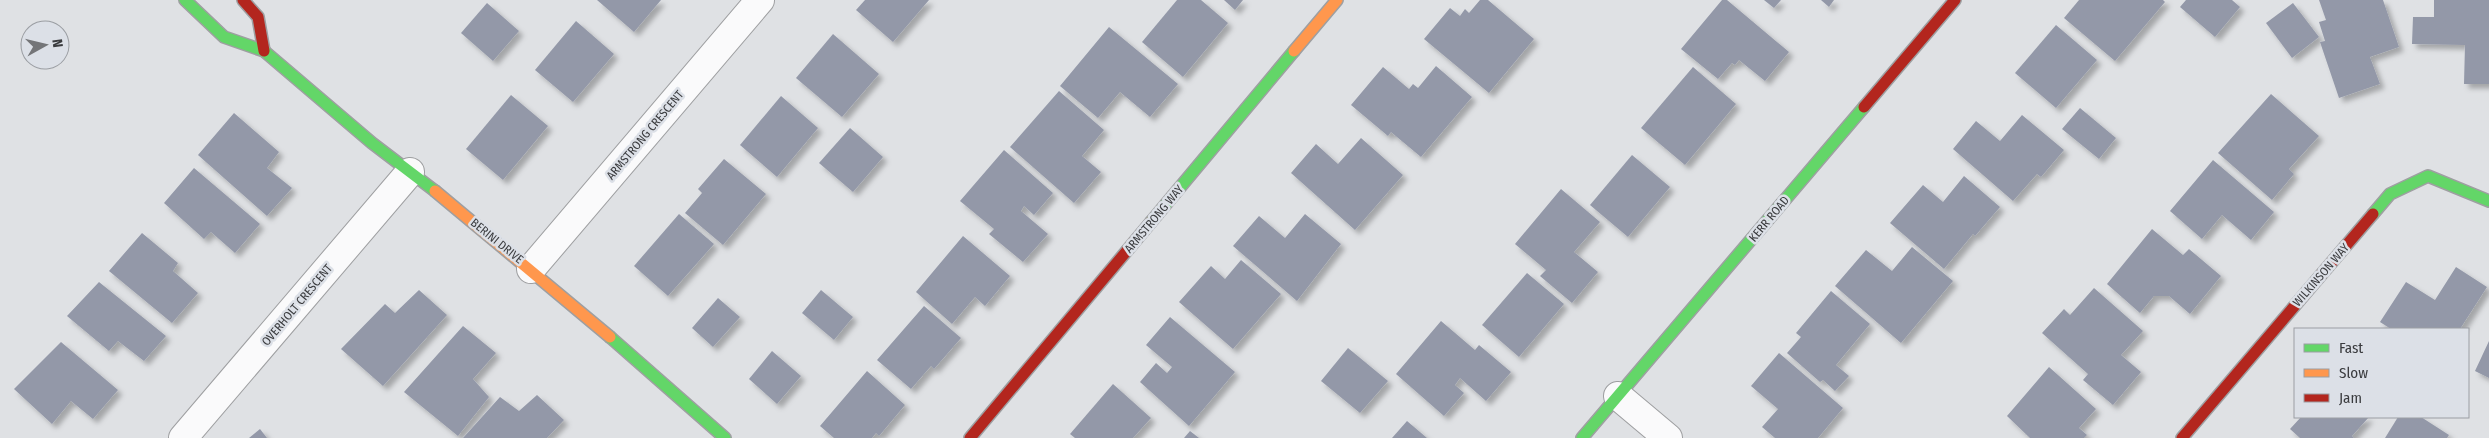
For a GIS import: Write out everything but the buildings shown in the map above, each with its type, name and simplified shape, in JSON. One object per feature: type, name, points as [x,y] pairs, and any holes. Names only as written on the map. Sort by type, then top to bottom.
[{"type":"street","points":[[185,0],[224,37],[264,50],[258,18],[243,0]]},
{"type":"street","name":"ARMSTRONG CRESCENT","points":[[531,269],[760,0]]},
{"type":"street","name":"ARMSTRONG WAY","points":[[970,438],[1337,0]]},
{"type":"street","name":"KERR ROAD","points":[[1582,438],[1955,0]]},
{"type":"street","name":"BERINI DRIVE","points":[[264,50],[372,143],[531,269],[725,438]]},
{"type":"street","name":"OVERHOLT CRESCENT","points":[[183,438],[410,172]]},
{"type":"street","name":"WILKINSON WAY","points":[[2182,438],[2390,194],[2428,176],[2489,201]]},
{"type":"street","points":[[1618,396],[1668,438]]},
{"type":"traffic: fast","points":[[185,0],[224,37],[264,51],[372,143],[435,191]]},
{"type":"traffic: fast","points":[[1151,222],[1294,51]]},
{"type":"traffic: fast","points":[[1582,438],[1864,107]]},
{"type":"traffic: fast","points":[[2373,214],[2390,194],[2428,176],[2489,201]]},
{"type":"traffic: fast","points":[[610,337],[725,438]]},
{"type":"traffic: slow","points":[[1294,51],[1337,0]]},
{"type":"traffic: slow","points":[[435,191],[610,337]]},
{"type":"traffic: jam","points":[[243,0],[258,17],[264,51]]},
{"type":"traffic: jam","points":[[1864,107],[1955,0]]},
{"type":"traffic: jam","points":[[2182,438],[2373,214]]},
{"type":"traffic: jam","points":[[970,438],[1151,222]]}]
